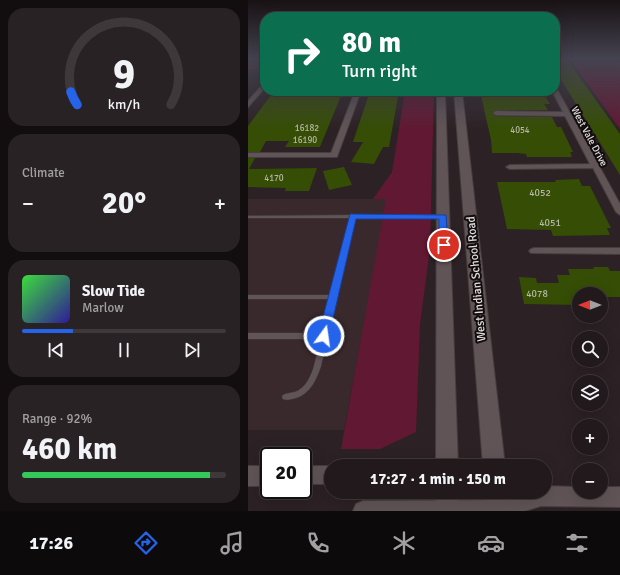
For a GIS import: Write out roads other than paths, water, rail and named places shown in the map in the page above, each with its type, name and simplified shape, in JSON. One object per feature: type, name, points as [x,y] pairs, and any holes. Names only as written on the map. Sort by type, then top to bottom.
[{"type":"main road","points":[[441,96],[447,459]]},
{"type":"main road","name":"West Indian School Road","points":[[458,96],[493,459]]},
{"type":"street","points":[[248,105],[260,90]]},
{"type":"street","points":[[248,155],[334,154],[356,96]]},
{"type":"street","name":"West Vale Drive","points":[[557,96],[620,212]]},
{"type":"street","points":[[496,114],[567,114]]},
{"type":"street","points":[[510,167],[595,166]]},
{"type":"street","points":[[534,251],[620,251]]},
{"type":"street","points":[[312,476],[324,475]]},
{"type":"street","points":[[248,476],[260,476]]},
{"type":"street","points":[[552,495],[620,497]]},
{"type":"street","points":[[363,511],[448,504],[497,504],[516,499]]},
{"type":"lane","points":[[285,397],[295,397],[302,394],[312,382],[353,216]]},
{"type":"lane","points":[[248,217],[443,216]]},
{"type":"lane","points":[[248,297],[334,297]]},
{"type":"lane","points":[[248,336],[324,336]]}]
